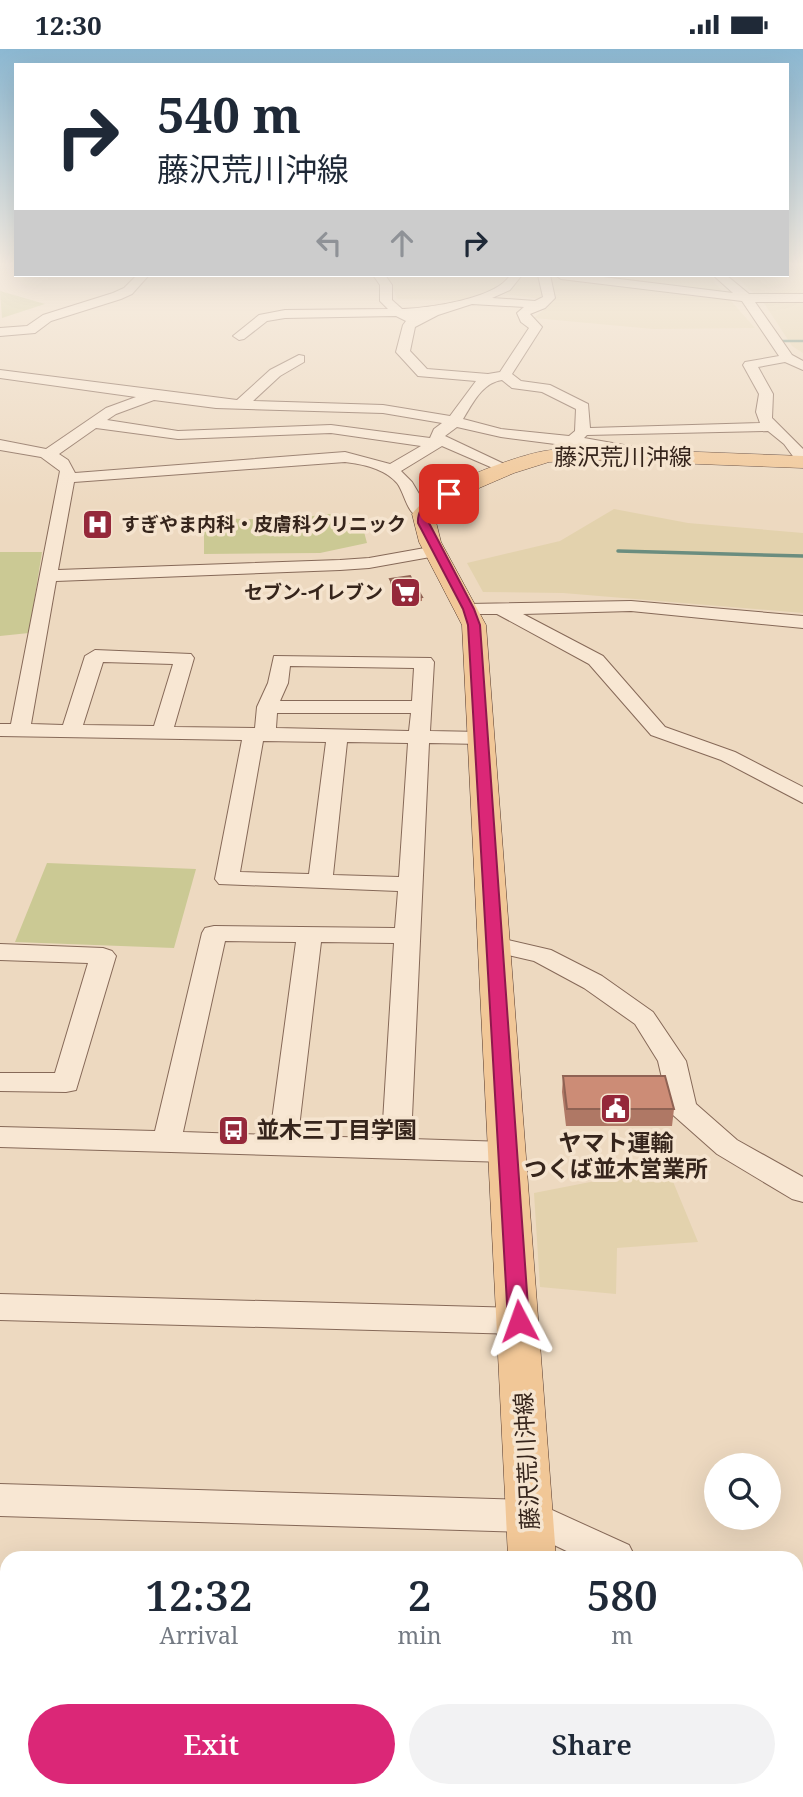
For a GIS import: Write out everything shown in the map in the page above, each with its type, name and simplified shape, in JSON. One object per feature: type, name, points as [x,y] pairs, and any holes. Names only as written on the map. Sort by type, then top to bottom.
[{"type":"main road","name":"藤沢荒川沖線","points":[[532,1551],[474,625],[423,523],[423,514],[439,499],[571,443],[664,456],[803,461]]},
{"type":"street","points":[[405,344],[403,352],[423,373],[488,378],[505,375],[525,344]]},
{"type":"street","points":[[776,344],[786,358],[803,366]]},
{"type":"street","points":[[786,358],[750,365],[766,394],[762,412],[768,427],[789,442],[803,461]]},
{"type":"street","points":[[241,405],[264,380],[281,367],[299,359]]},
{"type":"street","points":[[0,374],[241,405],[383,409],[501,433],[571,443],[768,427]]},
{"type":"street","points":[[505,375],[517,385],[545,389],[583,407],[571,443]]},
{"type":"street","points":[[390,471],[437,441],[439,432],[454,422],[474,391],[488,378]]},
{"type":"street","points":[[47,455],[111,411],[153,395]]},
{"type":"street","points":[[94,423],[178,435],[289,433],[331,429],[437,441],[507,469]]},
{"type":"street","points":[[0,445],[47,455],[64,465],[68,478],[50,576],[10,730],[482,738]]},
{"type":"street","points":[[68,478],[333,457],[356,459],[390,471],[406,485],[417,510],[423,514]]},
{"type":"street","points":[[50,576],[340,565],[369,563],[436,551]]},
{"type":"street","points":[[468,609],[631,606],[803,622]]},
{"type":"street","points":[[500,609],[596,660],[658,731],[728,756],[803,796]]},
{"type":"street","points":[[71,731],[95,656],[184,658],[162,733]]},
{"type":"street","points":[[396,1148],[424,662],[281,660],[278,683],[259,734],[227,879],[410,884]]},
{"type":"street","points":[[267,707],[422,707]]},
{"type":"street","points":[[320,882],[337,736]]},
{"type":"street","points":[[167,1140],[214,933],[407,936]]},
{"type":"street","points":[[283,1144],[309,935]]},
{"type":"street","points":[[495,945],[542,955],[593,982],[643,1018],[672,1061],[683,1108],[727,1147],[803,1191]]},
{"type":"street","points":[[0,952],[103,956],[66,1083],[0,1082]]},
{"type":"street","points":[[0,1137],[506,1152]]},
{"type":"street","points":[[0,1307],[519,1321]]},
{"type":"street","points":[[0,1500],[530,1516],[603,1551]]},
{"type":"shaded area","points":[[790,344],[803,344],[803,353]]},
{"type":"shaded area","points":[[614,509],[688,523],[803,533],[803,613],[563,593],[483,592],[467,563],[560,541]]},
{"type":"shaded area","points":[[328,514],[360,517],[367,543],[320,553],[204,554],[204,518],[284,520]]},
{"type":"shaded area","points":[[0,552],[42,552],[29,633],[0,636]]},
{"type":"shaded area","points":[[47,863],[196,869],[174,948],[15,942]]},
{"type":"shaded area","points":[[667,1167],[698,1242],[617,1248],[616,1294],[540,1287],[534,1193]]},
{"type":"building","name":"セブン-イレブン","points":[[410,576],[422,597],[400,598],[390,579]]},
{"type":"building","points":[[563,1076],[665,1076],[674,1109],[567,1109]]},
{"type":"waterway","points":[[618,551],[803,556]]},
{"type":"place","name":"すぎやま内科・皮膚科クリニック","points":[[98,524]]},
{"type":"place","name":"セブン-イレブン","points":[[406,592]]},
{"type":"place","name":"ヤマト運輸 つくば並木営業所","points":[[616,1109]]},
{"type":"place","name":"並木三丁目学園","points":[[233,1130]]},
{"type":"route","points":[[449,494],[426,508],[423,523],[474,625],[519,1321]]}]
